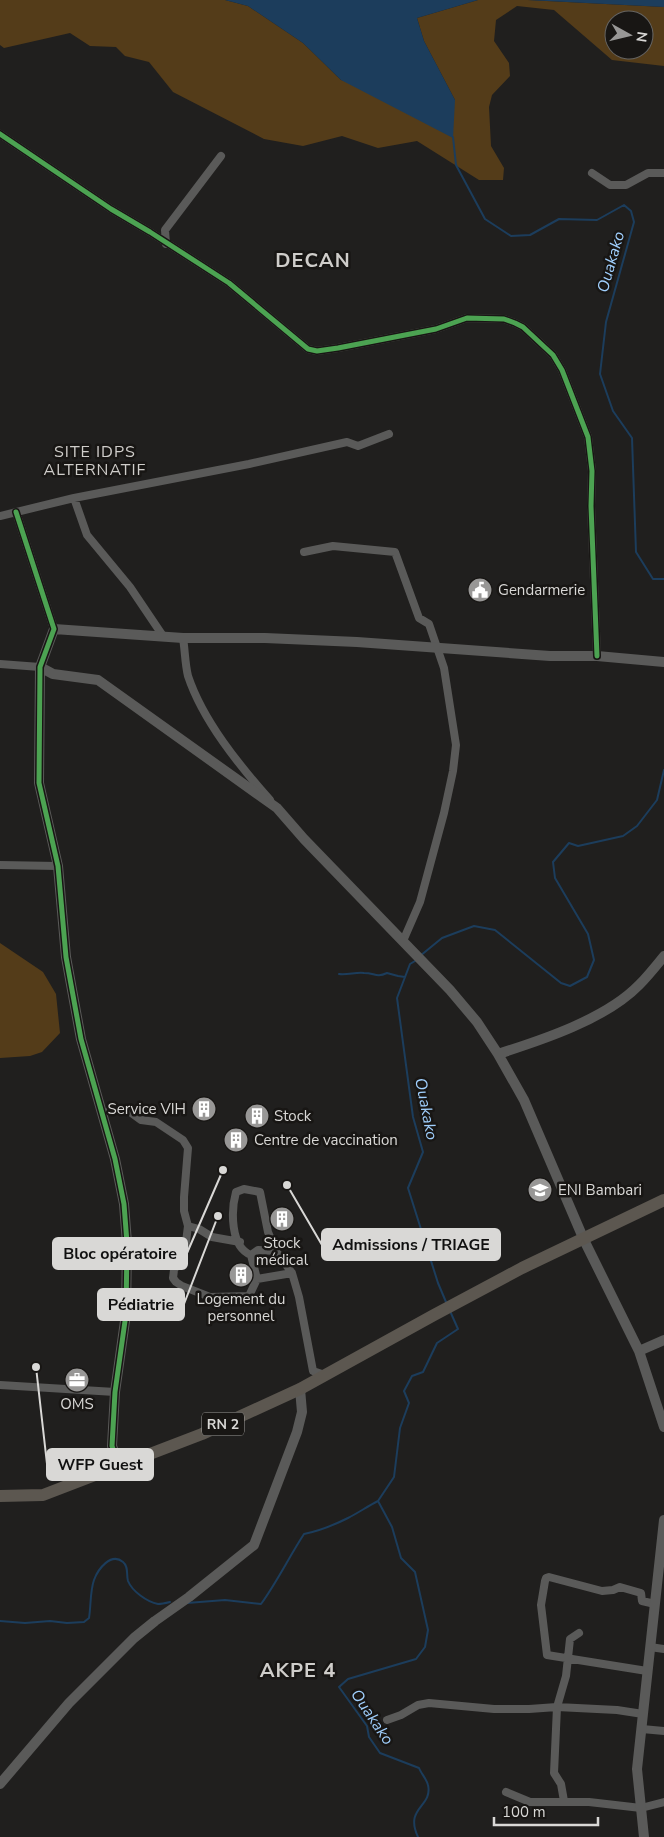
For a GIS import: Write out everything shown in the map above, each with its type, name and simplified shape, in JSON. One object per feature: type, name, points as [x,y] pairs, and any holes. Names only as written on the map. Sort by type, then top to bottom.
[{"type":"main road","name":"RN 2","points":[[0,1496],[44,1495],[202,1434],[300,1389],[522,1268],[584,1240],[664,1200]]},
{"type":"street","points":[[0,134],[111,210],[150,232],[229,283],[308,349],[317,351],[338,348],[436,329],[468,318],[504,319],[523,327],[553,355],[562,370],[588,437],[592,471],[593,587],[597,656]]},
{"type":"street","points":[[166,244],[165,230],[221,156]]},
{"type":"street","points":[[592,172],[610,185],[626,186],[648,174],[664,173]]},
{"type":"street","points":[[0,516],[74,498],[249,464],[347,442],[358,446],[390,434]]},
{"type":"street","points":[[74,498],[87,535],[130,587],[163,636]]},
{"type":"street","points":[[16,512],[54,629],[40,667],[40,783],[58,866],[66,957],[74,1002],[85,1055],[115,1159],[124,1204],[127,1243],[126,1314],[115,1392],[112,1446],[119,1466]]},
{"type":"street","points":[[304,552],[333,546],[395,552],[419,618],[429,624],[444,668],[456,744],[453,771],[420,902],[403,941]]},
{"type":"street","points":[[54,629],[183,638],[265,638],[357,642],[439,649],[550,656],[597,656],[664,662]]},
{"type":"street","points":[[183,638],[188,675],[208,718],[240,766],[304,839],[450,990],[477,1022],[498,1054],[524,1100],[584,1240],[639,1351],[664,1427]]},
{"type":"street","points":[[0,664],[40,667],[53,674],[98,680],[277,808]]},
{"type":"street","points":[[0,865],[58,866]]},
{"type":"street","points":[[498,1054],[549,1038],[608,1009],[638,986],[664,956]]},
{"type":"street","points":[[102,1114],[117,1109],[126,1109],[142,1120],[156,1122],[183,1140],[188,1148],[184,1197],[184,1211],[188,1226],[185,1250],[174,1270],[176,1282],[210,1297],[249,1296],[257,1278],[252,1255]]},
{"type":"street","points":[[252,1255],[246,1253],[235,1232],[232,1221],[236,1192],[244,1189],[260,1192],[268,1232],[276,1251],[292,1273],[299,1297],[313,1371],[325,1375]]},
{"type":"street","points":[[188,1226],[199,1229],[212,1237],[240,1242]]},
{"type":"street","points":[[252,1255],[258,1250],[276,1251]]},
{"type":"street","points":[[257,1278],[292,1273]]},
{"type":"street","points":[[639,1351],[664,1340]]},
{"type":"street","points":[[0,1385],[115,1392]]},
{"type":"street","points":[[0,1784],[69,1703],[134,1638],[190,1597],[254,1545],[297,1432],[302,1412],[300,1389]]},
{"type":"street","points":[[644,1837],[637,1769],[664,1520]]},
{"type":"street","points":[[647,1671],[547,1655],[541,1605],[546,1578],[549,1577],[602,1591],[620,1587],[630,1589],[641,1593],[642,1601],[655,1604]]},
{"type":"street","points":[[564,1801],[560,1784],[554,1773],[557,1707],[566,1676],[570,1639],[579,1633]]},
{"type":"street","points":[[650,1647],[664,1649]]},
{"type":"street","points":[[387,1720],[401,1715],[418,1705],[429,1703],[494,1709],[557,1707],[617,1710],[643,1714]]},
{"type":"street","points":[[642,1729],[664,1731]]},
{"type":"street","points":[[506,1792],[530,1802],[549,1803],[564,1801],[640,1808],[664,1802]]},
{"type":"shaded area","points":[[0,0],[225,0],[248,6],[303,43],[341,80],[455,100],[424,41],[417,18],[478,0],[528,0],[664,7],[664,66],[612,60],[654,60],[654,10],[604,10],[604,53],[554,10],[517,6],[496,20],[494,41],[509,63],[510,76],[492,95],[489,107],[491,146],[504,168],[503,180],[479,180],[417,141],[378,148],[342,136],[303,146],[264,139],[173,92],[149,62],[125,56],[116,47],[90,46],[70,33],[4,48],[0,45]]},
{"type":"shaded area","points":[[0,943],[43,972],[56,994],[60,1033],[42,1052],[30,1056],[0,1058]]},
{"type":"water","points":[[225,0],[478,0],[417,18],[424,41],[455,100],[453,138],[341,80],[303,43],[248,6]]},
{"type":"water","points":[[528,0],[664,0],[664,7]]},
{"type":"waterway","name":"Ouakako","points":[[453,137],[456,165],[485,219],[511,236],[530,235],[559,219],[597,220],[624,205],[631,211],[634,222],[606,322],[600,374],[613,411],[632,438],[636,552],[653,579],[664,579]]},
{"type":"waterway","name":"Ouakako","points":[[420,956],[442,938],[474,926],[495,930],[561,983],[570,986],[587,977],[594,960],[588,934],[555,878],[553,862],[569,843],[578,846],[623,836],[637,826],[657,800],[664,770]]},
{"type":"waterway","name":"Ouakako","points":[[415,961],[410,964],[397,998],[413,1117],[423,1152],[408,1188],[438,1283],[446,1302]]},
{"type":"waterway","points":[[339,974],[368,973],[378,975],[387,973],[405,977]]},
{"type":"waterway","name":"Ouakako","points":[[418,1837],[414,1819],[427,1798],[428,1785],[426,1781],[419,1768],[380,1753],[369,1737],[367,1726],[339,1687],[348,1679],[416,1659],[425,1647],[428,1630],[415,1572],[401,1558],[392,1527],[378,1501],[394,1477],[400,1428],[409,1403],[404,1391],[412,1376],[423,1372],[437,1343],[458,1329],[450,1311]]},
{"type":"waterway","points":[[187,1603],[225,1600],[261,1604],[304,1534],[337,1523],[378,1501]]},
{"type":"waterway","points":[[0,1621],[25,1623],[50,1621],[84,1622],[89,1618],[94,1580],[105,1563],[114,1559],[118,1559],[125,1564],[128,1581],[140,1596],[158,1604],[170,1602]]},
{"type":"cycle path","points":[[0,134],[111,209],[229,283],[308,349],[317,351],[338,348],[436,329],[467,318],[504,319],[523,327],[553,355],[562,370],[588,437],[592,471],[591,506],[597,656]]},
{"type":"cycle path","points":[[16,512],[54,629],[40,667],[39,783],[58,866],[66,957],[81,1039],[115,1159],[124,1204],[127,1243],[126,1314],[115,1392],[112,1446],[119,1466]]},
{"type":"place","name":"Gendarmerie","points":[[480,590]]},
{"type":"place","name":"Service VIH","points":[[204,1109]]},
{"type":"place","name":"Stock","points":[[257,1116]]},
{"type":"place","name":"Centre de vaccination","points":[[236,1140]]},
{"type":"place","name":"Bloc opératoire","points":[[223,1170]]},
{"type":"place","name":"Admissions / TRIAGE","points":[[287,1185]]},
{"type":"place","name":"ENI Bambari","points":[[540,1190]]},
{"type":"place","name":"Pédiatrie","points":[[218,1216]]},
{"type":"place","name":"Stock médical","points":[[282,1219]]},
{"type":"place","name":"Logement du personnel","points":[[241,1275]]},
{"type":"place","name":"WFP Guest","points":[[36,1367]]},
{"type":"place","name":"OMS","points":[[77,1380]]},
{"type":"district","name":"DECAN","points":[[313,260]]},
{"type":"district","name":"SITE IDPS ALTERNATIF","points":[[95,461]]},
{"type":"district","name":"AKPE 4","points":[[298,1670]]}]
